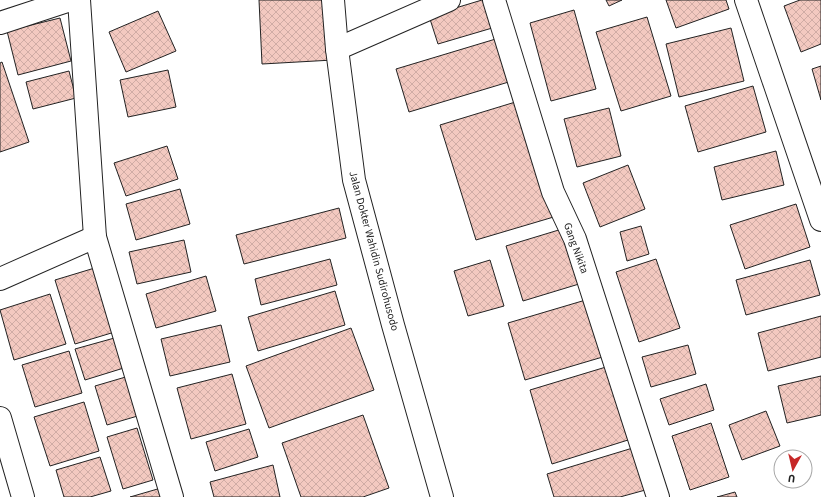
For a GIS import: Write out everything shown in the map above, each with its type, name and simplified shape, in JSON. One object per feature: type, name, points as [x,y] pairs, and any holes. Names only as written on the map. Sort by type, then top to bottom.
[{"type":"street","points":[[0,23],[70,0]]},
{"type":"street","points":[[79,0],[95,237],[172,497]]},
{"type":"street","name":"Jalan Dokter Wahidin Sudirohusodo","points":[[333,0],[337,49],[354,180],[393,325],[442,497]]},
{"type":"street","points":[[337,49],[449,0]]},
{"type":"street","name":"Gang Nikita","points":[[494,0],[553,192],[574,239],[658,497]]},
{"type":"street","points":[[746,0],[821,220]]},
{"type":"street","points":[[0,279],[95,237]]},
{"type":"street","points":[[0,418],[22,497]]},
{"type":"building","points":[[259,0],[330,0],[333,60],[262,64]]},
{"type":"building","points":[[482,0],[491,0],[499,26],[438,44],[429,16]]},
{"type":"building","points":[[606,0],[622,0],[609,6]]},
{"type":"building","points":[[666,0],[726,0],[729,9],[676,28]]},
{"type":"building","points":[[800,0],[821,0],[821,44],[801,52],[784,6]]},
{"type":"building","points":[[574,10],[596,89],[551,101],[530,23]]},
{"type":"building","points":[[158,11],[176,51],[126,72],[109,32]]},
{"type":"building","points":[[647,17],[671,96],[621,111],[596,32]]},
{"type":"building","points":[[60,18],[71,61],[18,75],[7,31]]},
{"type":"building","points":[[731,28],[744,81],[679,97],[666,44]]},
{"type":"building","points":[[499,38],[512,81],[409,112],[396,69]]},
{"type":"building","points":[[2,62],[29,142],[0,152],[0,63]]},
{"type":"building","points":[[821,66],[821,100],[812,69]]},
{"type":"building","points":[[168,70],[176,107],[128,117],[120,80]]},
{"type":"building","points":[[69,71],[76,98],[33,109],[26,82]]},
{"type":"building","points":[[753,86],[766,132],[698,152],[685,106]]},
{"type":"building","points":[[522,100],[557,216],[476,240],[440,125]]},
{"type":"building","points":[[609,108],[621,156],[577,167],[564,119]]},
{"type":"building","points":[[167,146],[178,179],[126,196],[114,163]]},
{"type":"building","points":[[776,151],[784,185],[722,200],[714,167]]},
{"type":"building","points":[[628,165],[645,209],[600,227],[583,183]]},
{"type":"building","points":[[180,189],[190,224],[136,240],[126,204]]},
{"type":"building","points":[[796,204],[810,247],[745,269],[730,225]]},
{"type":"building","points":[[339,208],[346,238],[244,264],[236,235]]},
{"type":"building","points":[[641,226],[649,254],[627,261],[620,232]]},
{"type":"building","points":[[562,229],[579,284],[523,301],[506,246]]},
{"type":"building","points":[[184,240],[191,272],[137,284],[129,252]]},
{"type":"building","points":[[330,259],[337,285],[261,305],[255,279]]},
{"type":"building","points":[[656,259],[680,328],[639,342],[616,272]]},
{"type":"building","points":[[490,260],[504,306],[468,316],[454,271]]},
{"type":"building","points":[[810,260],[820,295],[746,315],[736,280]]},
{"type":"building","points":[[98,267],[118,331],[75,344],[55,280]]},
{"type":"building","points":[[206,276],[216,311],[156,328],[146,294]]},
{"type":"building","points":[[335,291],[345,325],[258,351],[248,317]]},
{"type":"building","points":[[50,294],[66,344],[14,360],[0,310]]},
{"type":"building","points":[[589,299],[606,356],[525,380],[508,323]]},
{"type":"building","points":[[821,316],[821,357],[768,371],[758,333]]},
{"type":"building","points":[[221,325],[230,362],[170,376],[161,339]]},
{"type":"building","points":[[351,328],[374,390],[269,428],[246,366]]},
{"type":"building","points":[[118,337],[127,367],[85,380],[75,349]]},
{"type":"building","points":[[688,345],[696,374],[651,387],[642,357]]},
{"type":"building","points":[[69,351],[82,393],[35,407],[22,365]]},
{"type":"building","points":[[606,367],[628,440],[552,464],[530,390]]},
{"type":"building","points":[[232,374],[246,424],[191,439],[177,388]]},
{"type":"building","points":[[129,376],[141,415],[107,425],[95,386]]},
{"type":"building","points":[[821,376],[821,415],[787,423],[778,386]]},
{"type":"building","points":[[706,384],[714,410],[669,425],[660,399]]},
{"type":"building","points":[[84,402],[99,451],[50,466],[34,417]]},
{"type":"building","points":[[766,411],[780,446],[742,460],[729,425]]},
{"type":"building","points":[[363,415],[389,488],[363,497],[301,497],[282,443]]},
{"type":"building","points":[[711,423],[729,477],[690,490],[672,436]]},
{"type":"building","points":[[137,428],[153,480],[123,489],[107,437]]},
{"type":"building","points":[[249,429],[258,457],[215,471],[206,442]]},
{"type":"building","points":[[636,447],[649,489],[620,497],[554,497],[547,474]]},
{"type":"building","points":[[100,457],[111,491],[90,497],[64,497],[56,470]]},
{"type":"building","points":[[273,465],[280,497],[214,497],[210,482]]},
{"type":"building","points":[[161,488],[164,497],[130,497]]},
{"type":"building","points":[[735,492],[737,497],[717,497]]}]
